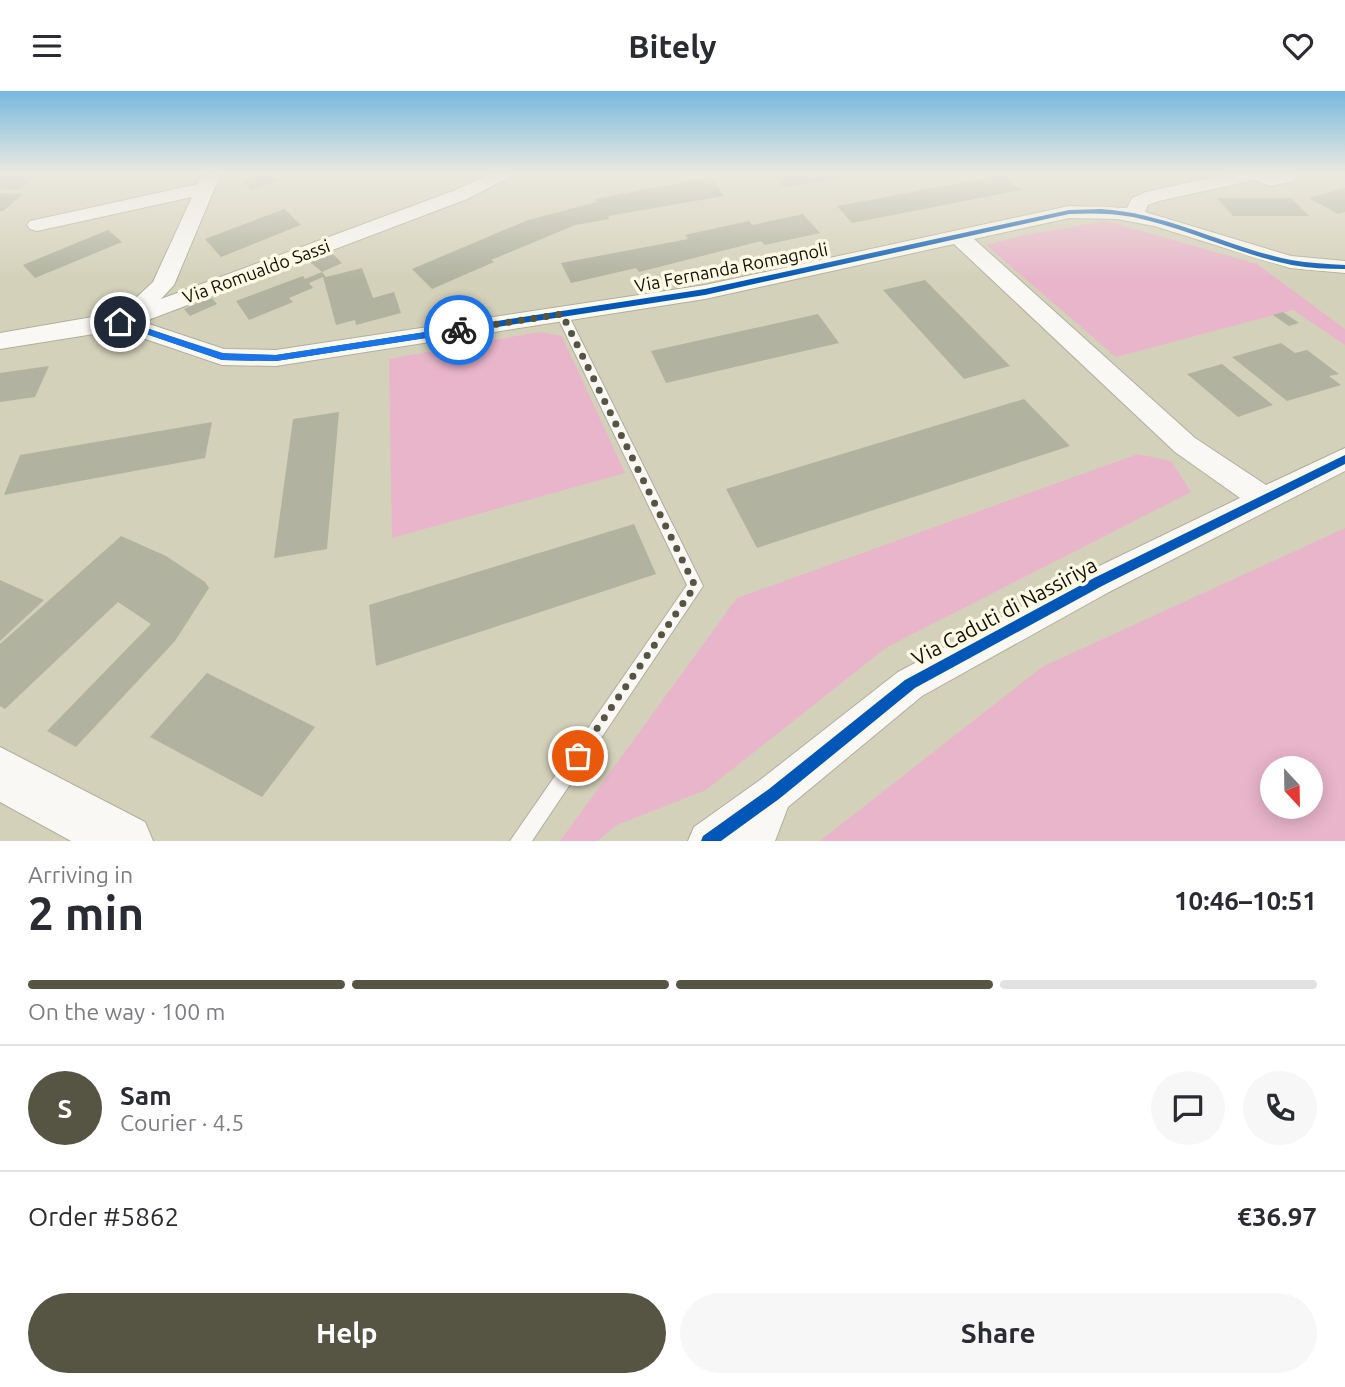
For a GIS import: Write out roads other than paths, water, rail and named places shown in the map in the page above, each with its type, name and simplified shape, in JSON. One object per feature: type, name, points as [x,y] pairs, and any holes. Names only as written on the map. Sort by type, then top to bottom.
[{"type":"main road","points":[[0,773],[126,841]]},
{"type":"street","points":[[37,225],[103,208]]},
{"type":"street","name":"Via Romualdo Sassi","points":[[120,322],[163,285],[197,208]]},
{"type":"street","name":"Via Romualdo Sassi","points":[[0,341],[120,322],[425,208]]},
{"type":"street","points":[[1134,215],[1137,208]]},
{"type":"street","name":"Via Fernanda Romagnoli","points":[[120,322],[222,357],[276,358],[705,292],[1069,212],[1100,211],[1134,215],[1284,262],[1324,268],[1345,267]]},
{"type":"street","points":[[959,237],[1185,445],[1263,498]]},
{"type":"street","name":"Via Caduti di Nassiriya","points":[[708,841],[775,794],[910,684],[1098,582],[1345,459]]},
{"type":"street","name":"Via Caduti di Nassiriya","points":[[755,841],[775,794]]},
{"type":"lane","points":[[520,841],[695,586],[562,314]]}]
